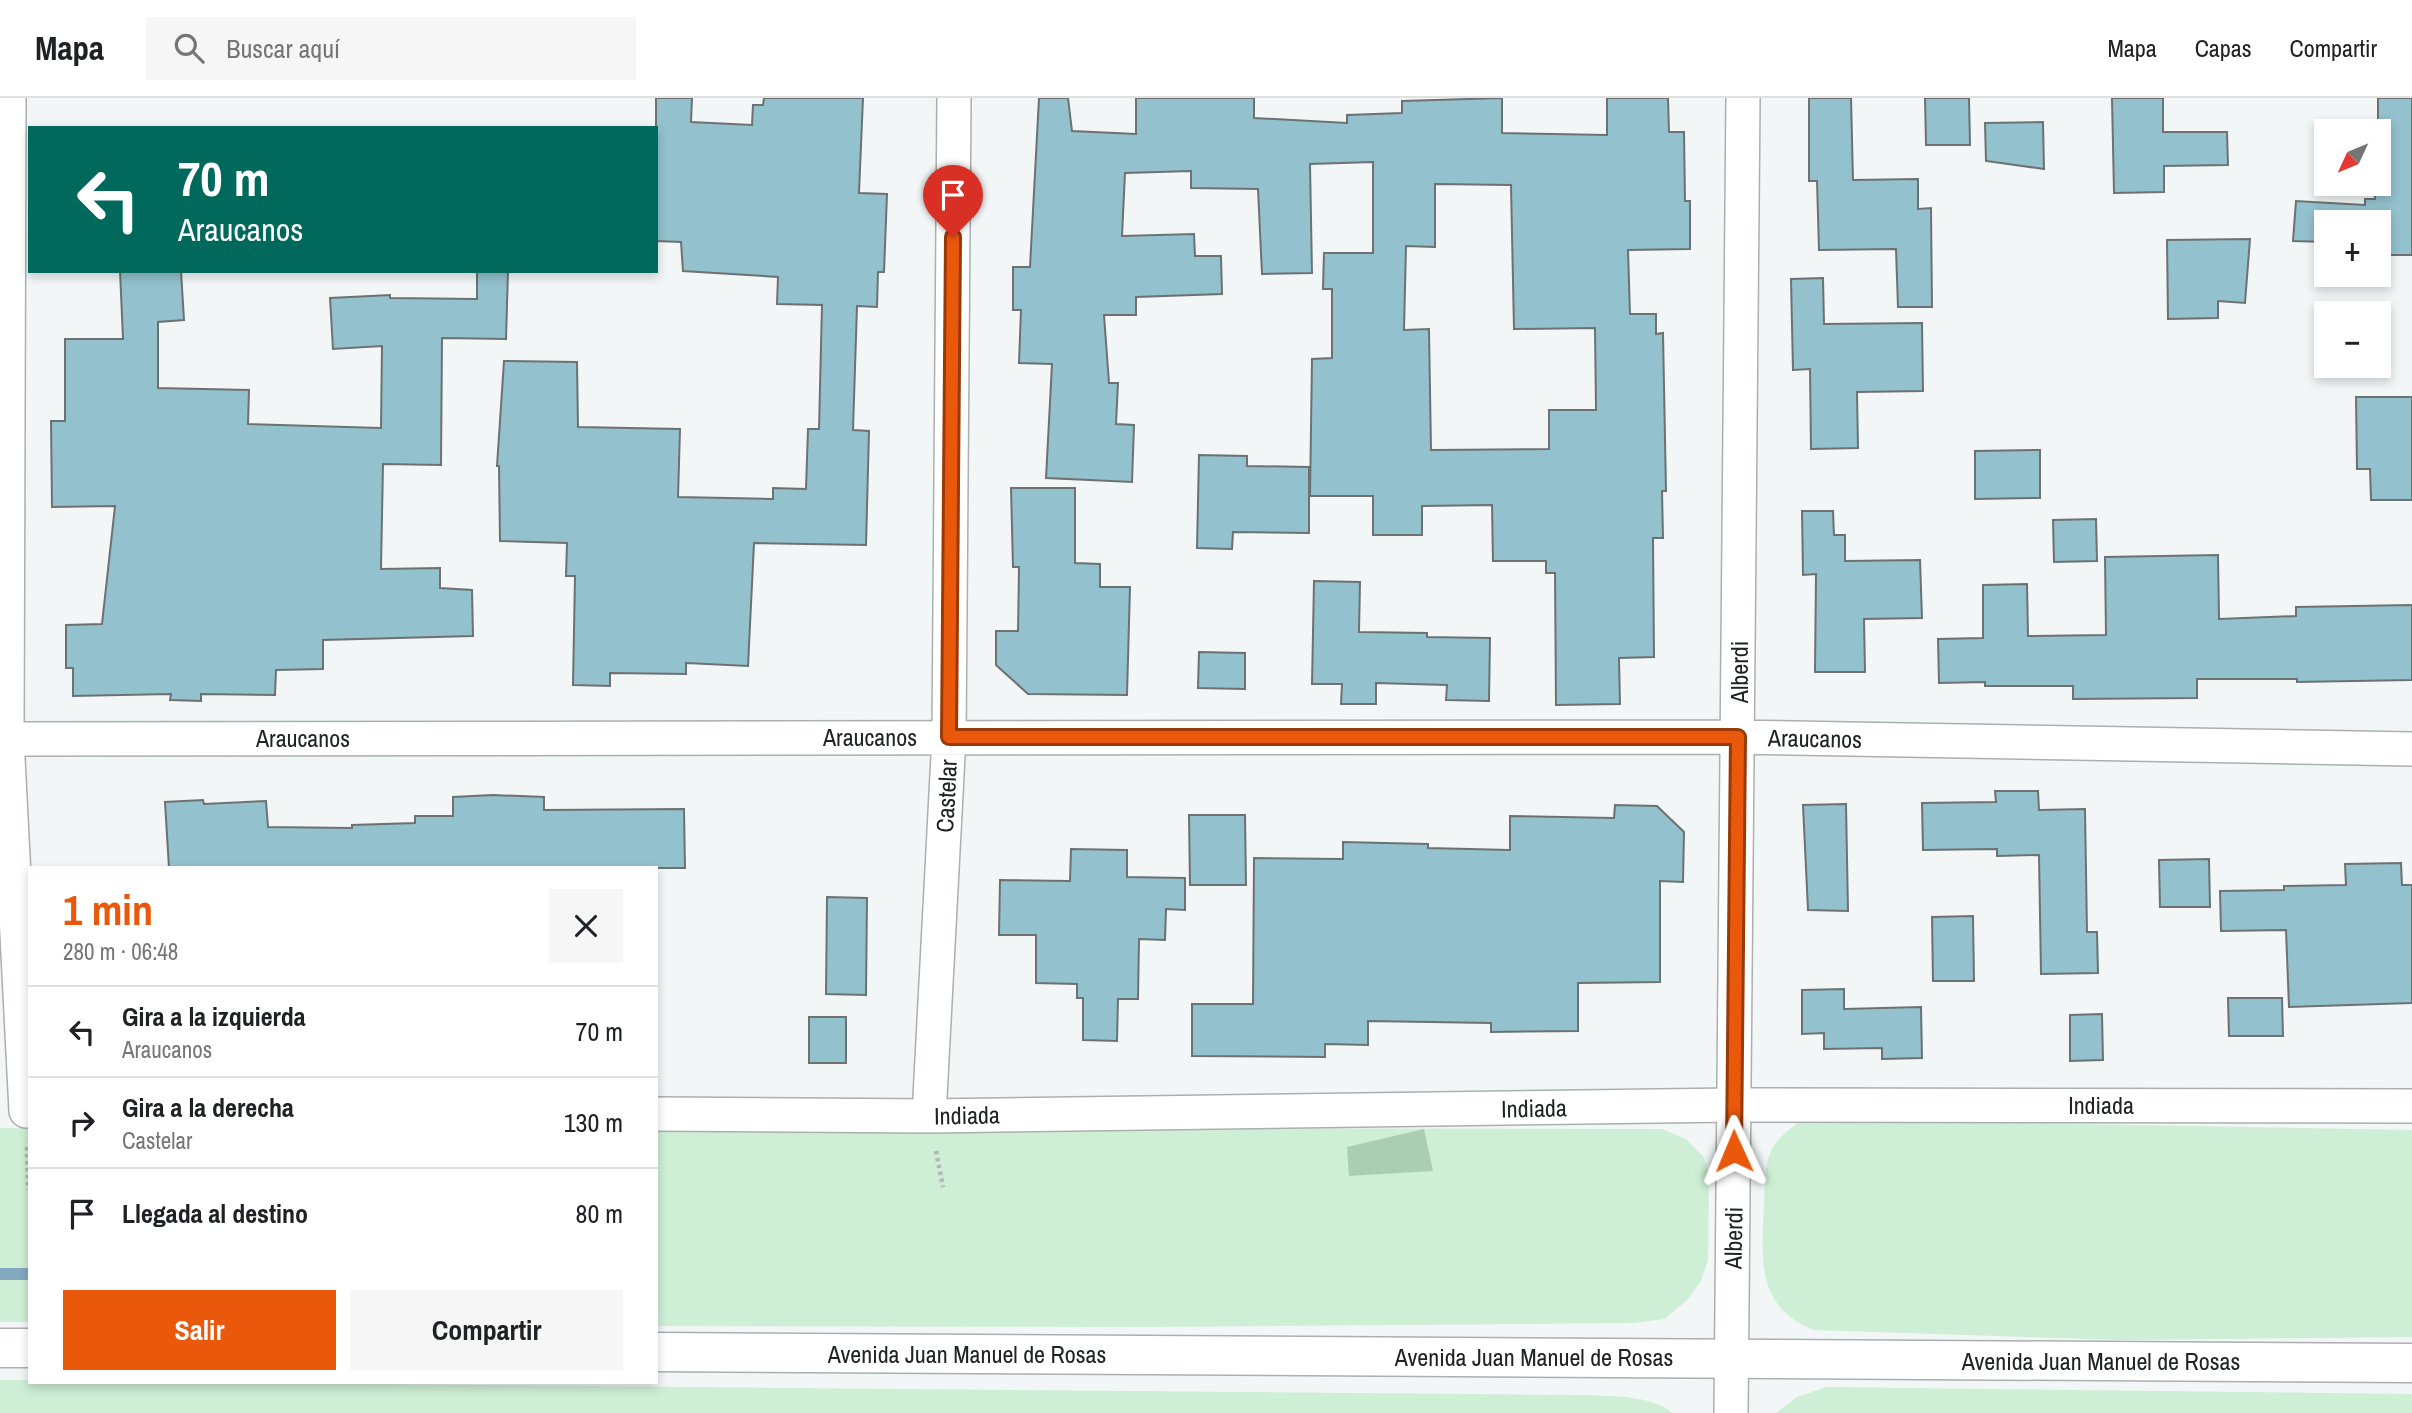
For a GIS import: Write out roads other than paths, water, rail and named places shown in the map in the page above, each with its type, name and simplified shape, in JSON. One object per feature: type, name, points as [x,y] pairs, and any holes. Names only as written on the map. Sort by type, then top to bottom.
[{"type":"main road","points":[[0,1348],[28,1348]]},
{"type":"main road","name":"Avenida Juan Manuel de Rosas","points":[[658,1352],[2412,1363]]},
{"type":"street","points":[[9,98],[4,739],[18,1111]]},
{"type":"street","name":"Castelar","points":[[929,1116],[949,737],[954,98]]},
{"type":"street","name":"Alberdi","points":[[1731,1413],[1742,98]]},
{"type":"street","name":"Araucanos","points":[[4,739],[1738,737],[2412,749]]},
{"type":"street","name":"Indiada","points":[[658,1114],[929,1116],[1733,1105],[2412,1106]]},
{"type":"waterway","points":[[0,1274],[28,1274]]}]
